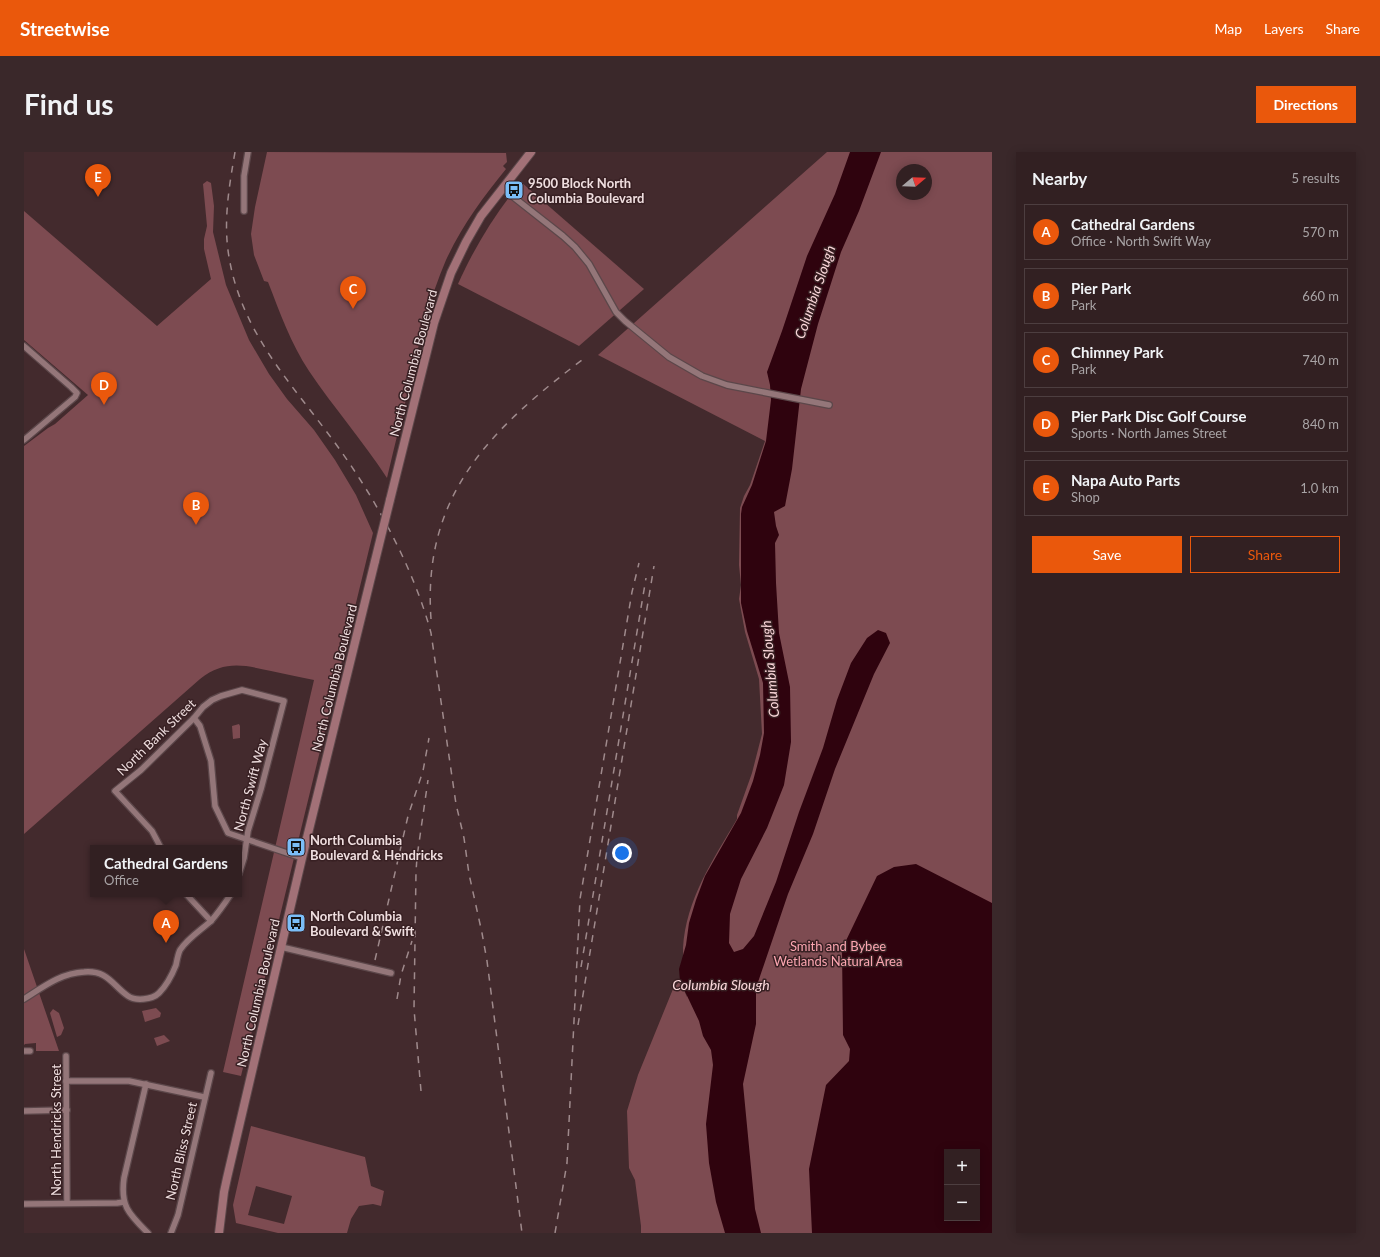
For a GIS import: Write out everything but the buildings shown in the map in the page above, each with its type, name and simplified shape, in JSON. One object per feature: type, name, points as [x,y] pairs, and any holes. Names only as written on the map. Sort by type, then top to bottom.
[{"type":"main road","name":"North Columbia Boulevard","points":[[219,1233],[225,1188],[302,858],[434,323],[443,292],[466,242],[481,216],[531,152]]},
{"type":"street","points":[[244,211],[244,176],[248,152]]},
{"type":"street","points":[[502,188],[575,247],[589,264],[616,312],[642,336],[669,357],[688,369],[714,381],[829,404]]},
{"type":"street","points":[[24,346],[77,393],[24,440]]},
{"type":"street","name":"North Bank Street","points":[[159,845],[152,831],[115,790],[141,770],[194,718],[206,704],[221,696],[245,691],[284,701]]},
{"type":"street","name":"North Swift Way","points":[[242,864],[246,840],[284,701]]},
{"type":"street","points":[[194,718],[200,726],[211,761],[214,802],[225,829],[231,835],[302,858]]},
{"type":"street","points":[[189,897],[211,921]]},
{"type":"street","points":[[24,998],[55,980],[85,972],[93,972],[106,976],[128,997],[144,998],[155,996],[169,980],[180,950],[199,930],[211,921],[229,897]]},
{"type":"street","points":[[281,947],[391,973]]},
{"type":"street","name":"North Hendricks Street","points":[[66,1056],[67,1204]]},
{"type":"street","name":"North Bliss Street","points":[[171,1233],[178,1215],[204,1097],[211,1073]]},
{"type":"street","points":[[66,1081],[121,1080],[204,1097]]},
{"type":"street","points":[[146,1084],[123,1187],[124,1202],[132,1216],[148,1233]]},
{"type":"street","points":[[24,1111],[67,1110]]},
{"type":"street","points":[[24,1204],[124,1202]]},
{"type":"green space","points":[[267,152],[506,153],[507,162],[503,166],[506,169],[481,201],[466,224],[452,247],[440,274],[422,331],[387,478],[303,361],[286,328],[268,282],[264,281],[254,255],[251,234],[255,207]]},
{"type":"green space","name":"Smith and Bybee Wetlands Natural Area","points":[[827,152],[992,152],[992,1233],[641,1233],[635,1180],[629,1168],[627,1111],[638,1075],[673,989],[680,981],[687,997],[683,948],[689,913],[702,880],[737,819],[737,815],[752,773],[762,734],[759,679],[745,632],[739,599],[741,585],[739,565],[740,508],[750,485],[765,441],[598,355]]},
{"type":"green space","points":[[207,181],[211,183],[214,206],[213,232],[226,285],[249,340],[269,374],[287,399],[314,430],[335,460],[356,495],[373,533],[241,1076],[223,1072],[314,680],[243,666],[226,667],[209,673],[200,679],[24,834],[24,446],[55,424],[88,395],[24,340],[24,211],[157,326],[211,279],[204,249],[204,239],[207,226],[203,184]]},
{"type":"green space","points":[[521,182],[644,289],[579,346],[458,284],[486,231]]},
{"type":"green space","points":[[239,724],[240,738],[233,739],[232,726]]},
{"type":"green space","points":[[24,949],[59,1051],[36,1051],[36,1043],[24,1045]]},
{"type":"green space","points":[[156,1008],[161,1013],[160,1017],[145,1022],[142,1011]]},
{"type":"green space","points":[[53,1009],[59,1013],[64,1028],[61,1035],[57,1037],[50,1013]]},
{"type":"green space","points":[[164,1035],[170,1041],[157,1046],[154,1038]]},
{"type":"green space","points":[[251,1126],[365,1157],[371,1186],[384,1191],[381,1206],[373,1204],[359,1206],[351,1219],[347,1233],[278,1233],[236,1223],[233,1205]],"holes":[[[256,1186],[292,1196],[284,1224],[248,1215]]]},
{"type":"water","name":"Columbia Slough","points":[[850,152],[881,152],[859,211],[841,252],[818,324],[801,389],[792,469],[785,506],[774,512],[779,535],[775,543],[779,633],[790,687],[791,742],[784,785],[767,828],[741,879],[730,914],[729,943],[734,952],[743,949],[754,936],[776,882],[799,812],[823,748],[837,700],[851,663],[867,638],[878,630],[886,633],[890,643],[874,674],[835,769],[813,834],[788,894],[756,988],[756,1024],[743,1084],[755,1209],[761,1233],[725,1233],[716,1202],[709,1163],[706,1124],[713,1065],[711,1050],[703,1036],[699,1021],[680,981],[679,969],[686,945],[689,923],[696,900],[705,876],[741,813],[753,781],[764,733],[763,683],[747,631],[741,603],[741,514],[742,507],[752,485],[766,441],[771,400],[767,372],[807,256],[835,194]]},
{"type":"water","points":[[916,864],[992,903],[992,1233],[812,1233],[809,1169],[826,1085],[849,1061],[850,1049],[843,1035],[842,949],[877,876],[894,867]]},
{"type":"railway","points":[[235,152],[228,204],[227,244],[236,285],[245,311],[272,358],[338,447],[367,490],[393,536],[404,560],[424,609],[431,633],[456,804],[464,838],[469,874],[487,961],[522,1233]]},
{"type":"railway","points":[[431,619],[431,574],[438,535],[452,499],[470,467],[494,437],[521,410],[552,383],[586,357]]},
{"type":"railway","points":[[555,1233],[567,1163],[580,899],[632,592],[639,563]]},
{"type":"railway","points":[[578,1025],[654,566]]},
{"type":"railway","points":[[581,967],[646,578]]},
{"type":"railway","points":[[375,960],[408,816],[423,771],[429,738]]},
{"type":"railway","points":[[421,1091],[414,1009],[416,872],[428,780]]},
{"type":"railway","points":[[397,999],[401,975],[412,941]]},
{"type":"place","name":"9500 Block North Columbia Boulevard","points":[[514,190]]},
{"type":"place","name":"Napa Auto Parts","points":[[98,197]]},
{"type":"place","name":"Chimney Park","points":[[353,309]]},
{"type":"place","name":"Pier Park Disc Golf Course","points":[[104,405]]},
{"type":"place","name":"Pier Park","points":[[196,525]]},
{"type":"place","name":"North Columbia Boulevard & Hendricks","points":[[296,847]]},
{"type":"place","name":"North Columbia Boulevard & Swift","points":[[296,923]]},
{"type":"place","name":"Cathedral Gardens","points":[[166,943]]}]
